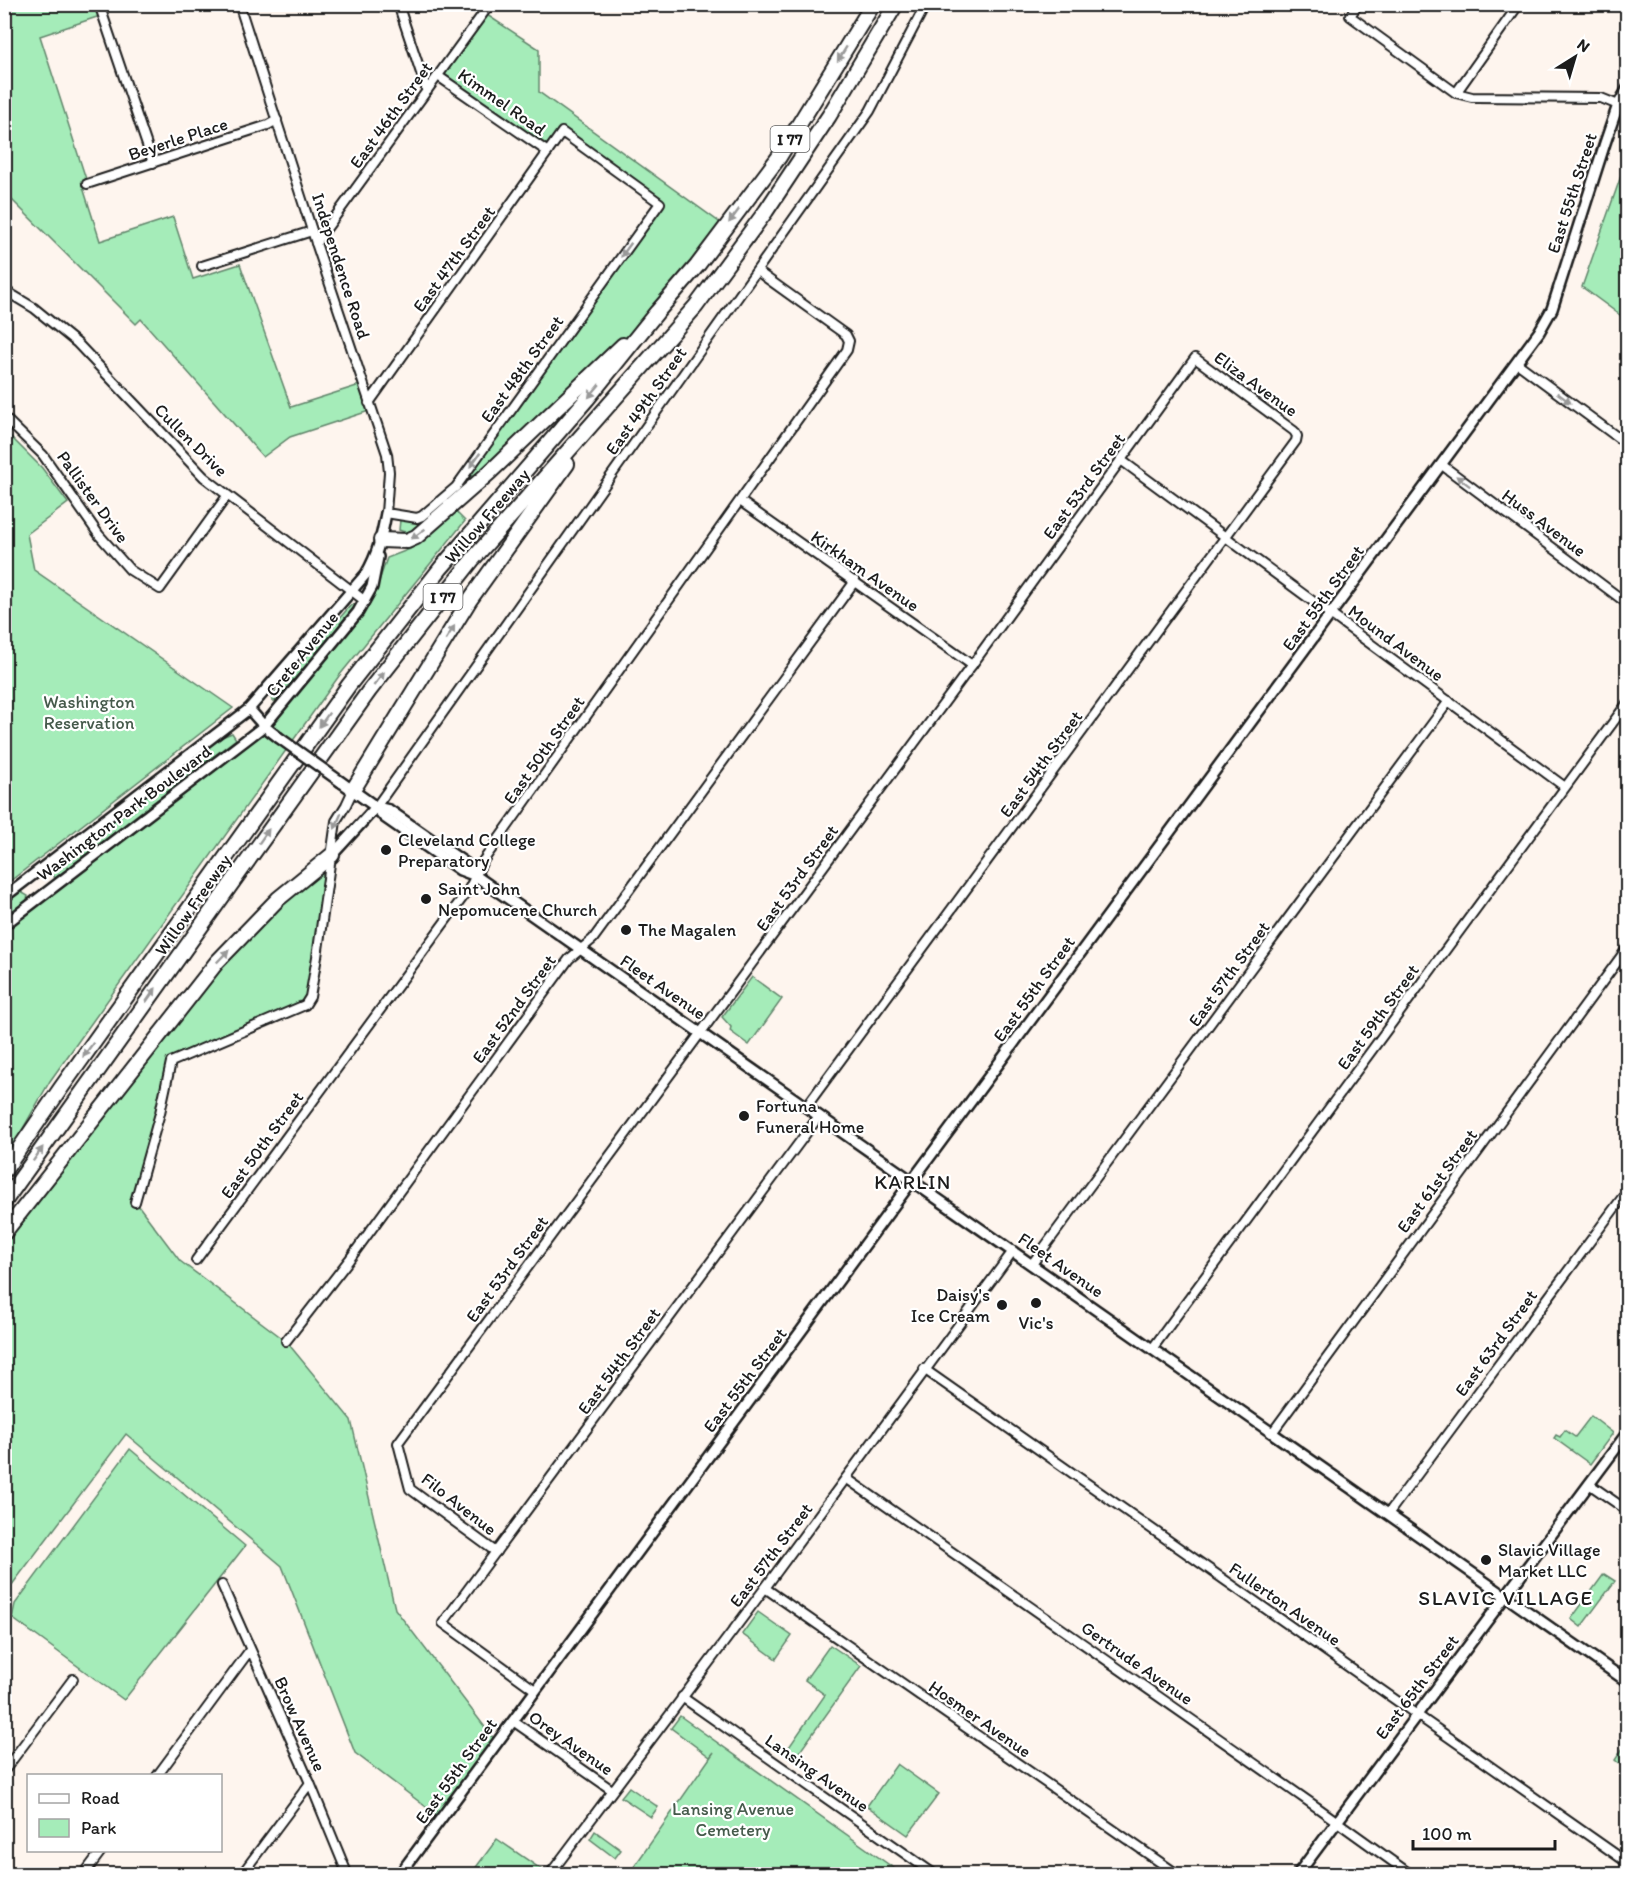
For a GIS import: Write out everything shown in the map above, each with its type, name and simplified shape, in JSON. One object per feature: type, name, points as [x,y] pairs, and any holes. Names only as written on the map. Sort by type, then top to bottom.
[{"type":"highway","name":"Willow Freeway","points":[[4,1171],[349,685],[441,567],[587,399],[697,266],[779,157],[873,4]]},
{"type":"highway","name":"Willow Freeway","points":[[4,1202],[369,691],[473,558],[696,306],[766,211],[829,116],[896,4]]},
{"type":"highway","points":[[381,540],[407,541],[416,537],[490,471],[657,312]]},
{"type":"highway","points":[[347,786],[469,601],[611,403]]},
{"type":"highway","points":[[4,1233],[218,962],[278,899],[332,855]]},
{"type":"street","points":[[99,4],[153,163]]},
{"type":"street","name":"Independence Road","points":[[239,4],[387,454],[389,471],[386,513],[374,581],[365,601]]},
{"type":"street","points":[[398,4],[427,91]]},
{"type":"street","name":"East 46th Street","points":[[316,243],[490,4]]},
{"type":"street","name":"East 49th Street","points":[[376,807],[870,111],[926,4]]},
{"type":"street","points":[[1358,4],[1350,16],[1456,93],[1472,96],[1601,98],[1628,110]]},
{"type":"street","points":[[1456,93],[1519,4]]},
{"type":"street","name":"Kimmel Road","points":[[438,76],[548,152]]},
{"type":"street","name":"East 55th Street","points":[[400,1875],[1539,332],[1552,309],[1618,105],[1628,88]]},
{"type":"street","name":"Beyerle Place","points":[[87,184],[268,125],[277,120]]},
{"type":"street","name":"Kimmel Road","points":[[562,132],[660,203]]},
{"type":"street","name":"East 47th Street","points":[[369,403],[562,132]]},
{"type":"street","name":"East 48th Street","points":[[386,513],[417,518],[456,487],[660,203]]},
{"type":"street","points":[[201,266],[312,231]]},
{"type":"street","name":"East 50th Street","points":[[196,1260],[469,890],[483,861],[847,350],[849,341],[846,335],[757,271]]},
{"type":"street","name":"Cullen Drive","points":[[4,290],[34,308],[77,343],[204,477],[226,496],[365,601]]},
{"type":"street","name":"Eliza Avenue","points":[[1195,358],[1294,431],[1297,436]]},
{"type":"street","name":"East 53rd Street","points":[[398,1443],[972,665],[1195,358]]},
{"type":"street","points":[[1517,363],[1628,445]]},
{"type":"street","name":"Pallister Drive","points":[[4,417],[43,455],[99,535],[130,570],[160,589],[226,496]]},
{"type":"street","name":"East 54th Street","points":[[806,1107],[1227,537],[1296,441],[1297,436]]},
{"type":"street","name":"Mound Avenue","points":[[1121,460],[1565,787]]},
{"type":"street","name":"Huss Avenue","points":[[1442,465],[1628,604]]},
{"type":"street","name":"Kirkham Avenue","points":[[740,501],[972,665]]},
{"type":"street","name":"Independence Road","points":[[352,590],[374,560],[381,540]]},
{"type":"street","name":"East 52nd Street","points":[[286,1341],[349,1260],[569,959],[593,939],[619,905],[855,581]]},
{"type":"street","name":"Crete Avenue","points":[[249,709],[352,590]]},
{"type":"street","name":"Crete Avenue","points":[[264,726],[365,601]]},
{"type":"street","name":"East 57th Street","points":[[1032,1264],[1449,701]]},
{"type":"street","name":"East 59th Street","points":[[1152,1349],[1628,702]]},
{"type":"street","name":"Fleet Avenue","points":[[249,709],[264,726],[278,737],[376,807],[389,810],[407,822],[465,863],[476,876],[581,950],[1628,1682]]},
{"type":"street","name":"Washington Park Boulevard","points":[[4,897],[249,709]]},
{"type":"street","name":"Washington Park Boulevard","points":[[4,925],[264,726]]},
{"type":"street","points":[[135,1202],[160,1113],[171,1062],[305,1005],[310,997],[336,821],[346,805],[347,786]]},
{"type":"street","points":[[332,855],[376,807]]},
{"type":"street","name":"East 61st Street","points":[[1272,1433],[1628,947]]},
{"type":"street","name":"East 54th Street","points":[[443,1623],[819,1116]]},
{"type":"street","name":"East 63rd Street","points":[[1388,1514],[1628,1190]]},
{"type":"street","name":"East 57th Street","points":[[550,1875],[1013,1251]]},
{"type":"street","name":"Fullerton Avenue","points":[[924,1369],[1628,1863]]},
{"type":"street","name":"East 65th Street","points":[[1298,1875],[1628,1432]]},
{"type":"street","name":"Filo Avenue","points":[[398,1443],[410,1490],[496,1552]]},
{"type":"street","name":"Gertrude Avenue","points":[[846,1478],[1410,1875]]},
{"type":"street","points":[[1589,1484],[1628,1511]]},
{"type":"street","name":"Brow Avenue","points":[[222,1585],[310,1783],[347,1873],[350,1875]]},
{"type":"street","name":"Hosmer Avenue","points":[[765,1588],[1177,1875]]},
{"type":"street","name":"Orey Avenue","points":[[443,1623],[535,1690]]},
{"type":"street","points":[[158,1774],[250,1650]]},
{"type":"street","points":[[4,1771],[73,1679]]},
{"type":"street","name":"Lansing Avenue","points":[[682,1697],[934,1875]]},
{"type":"street","name":"Orey Avenue","points":[[513,1721],[612,1790]]},
{"type":"street","points":[[242,1875],[310,1783]]},
{"type":"street","points":[[84,1875],[101,1852]]},
{"type":"green space","points":[[5,5],[99,5],[103,15],[40,36],[86,179],[81,181],[100,241],[173,217],[193,279],[240,264],[291,407],[363,384],[372,410],[290,437],[263,457],[141,319],[136,324],[5,193]]},
{"type":"green space","points":[[484,13],[539,49],[539,92],[726,227],[657,312],[464,495],[456,487],[660,203],[563,132],[548,152],[438,76]]},
{"type":"green space","points":[[1621,176],[1628,178],[1627,320],[1582,287]]},
{"type":"green space","name":"Washington Reservation","points":[[5,431],[42,468],[68,503],[27,534],[34,570],[233,708],[5,885]]},
{"type":"green space","points":[[455,511],[465,521],[339,676],[50,1081],[5,1160],[4,955],[7,954],[5,925],[264,726],[372,587],[378,584],[387,558],[410,549],[422,541]]},
{"type":"green space","points":[[400,520],[422,522],[415,529],[406,532],[399,530]]},
{"type":"green space","points":[[355,604],[357,607],[275,701],[272,701],[271,697],[351,605]]},
{"type":"green space","points":[[232,733],[236,739],[55,878],[49,870],[222,737]]},
{"type":"green space","points":[[332,855],[305,1005],[171,1062],[135,1201],[180,1261],[286,1341],[351,1420],[395,1609],[497,1743],[442,1819],[355,1753],[282,1566],[126,1434],[5,1594],[5,1233],[217,962]]},
{"type":"green space","points":[[21,892],[28,896],[26,902],[5,919],[5,904]]},
{"type":"green space","points":[[752,977],[782,999],[749,1045],[730,1031],[731,1027],[722,1017]]},
{"type":"green space","points":[[1591,1416],[1613,1433],[1590,1464],[1554,1438],[1556,1435],[1560,1437],[1565,1430],[1575,1437]]},
{"type":"green space","points":[[130,1449],[245,1546],[124,1700],[12,1618],[15,1604]]},
{"type":"green space","points":[[1604,1574],[1615,1581],[1581,1627],[1571,1619]]},
{"type":"green space","points":[[758,1612],[792,1636],[776,1659],[742,1634]]},
{"type":"green space","points":[[830,1645],[861,1666],[796,1757],[787,1750],[825,1695],[805,1680]]},
{"type":"green space","name":"Lansing Avenue Cemetery","points":[[680,1716],[902,1874],[629,1874],[714,1752],[710,1757],[671,1728]]},
{"type":"green space","points":[[1627,1742],[1627,1770],[1615,1760]]},
{"type":"green space","points":[[897,1764],[939,1794],[908,1835],[867,1806]]},
{"type":"green space","points":[[629,1787],[658,1807],[651,1817],[621,1797]]},
{"type":"green space","points":[[595,1831],[621,1850],[615,1858],[590,1839]]},
{"type":"green space","points":[[497,1839],[548,1874],[471,1874]]},
{"type":"place","name":"Cleveland College Preparatory","points":[[386,850]]},
{"type":"place","name":"Saint John Nepomucene Church","points":[[426,899]]},
{"type":"place","name":"The Magalen","points":[[626,930]]},
{"type":"place","name":"Fortuna Funeral Home","points":[[744,1116]]},
{"type":"place","name":"Vic's","points":[[1036,1303]]},
{"type":"place","name":"Daisy's Ice Cream","points":[[1002,1305]]},
{"type":"place","name":"Slavic Village Market LLC","points":[[1486,1560]]},
{"type":"district","name":"KARLIN","points":[[913,1182]]},
{"type":"district","name":"SLAVIC VILLAGE","points":[[1506,1597]]}]
